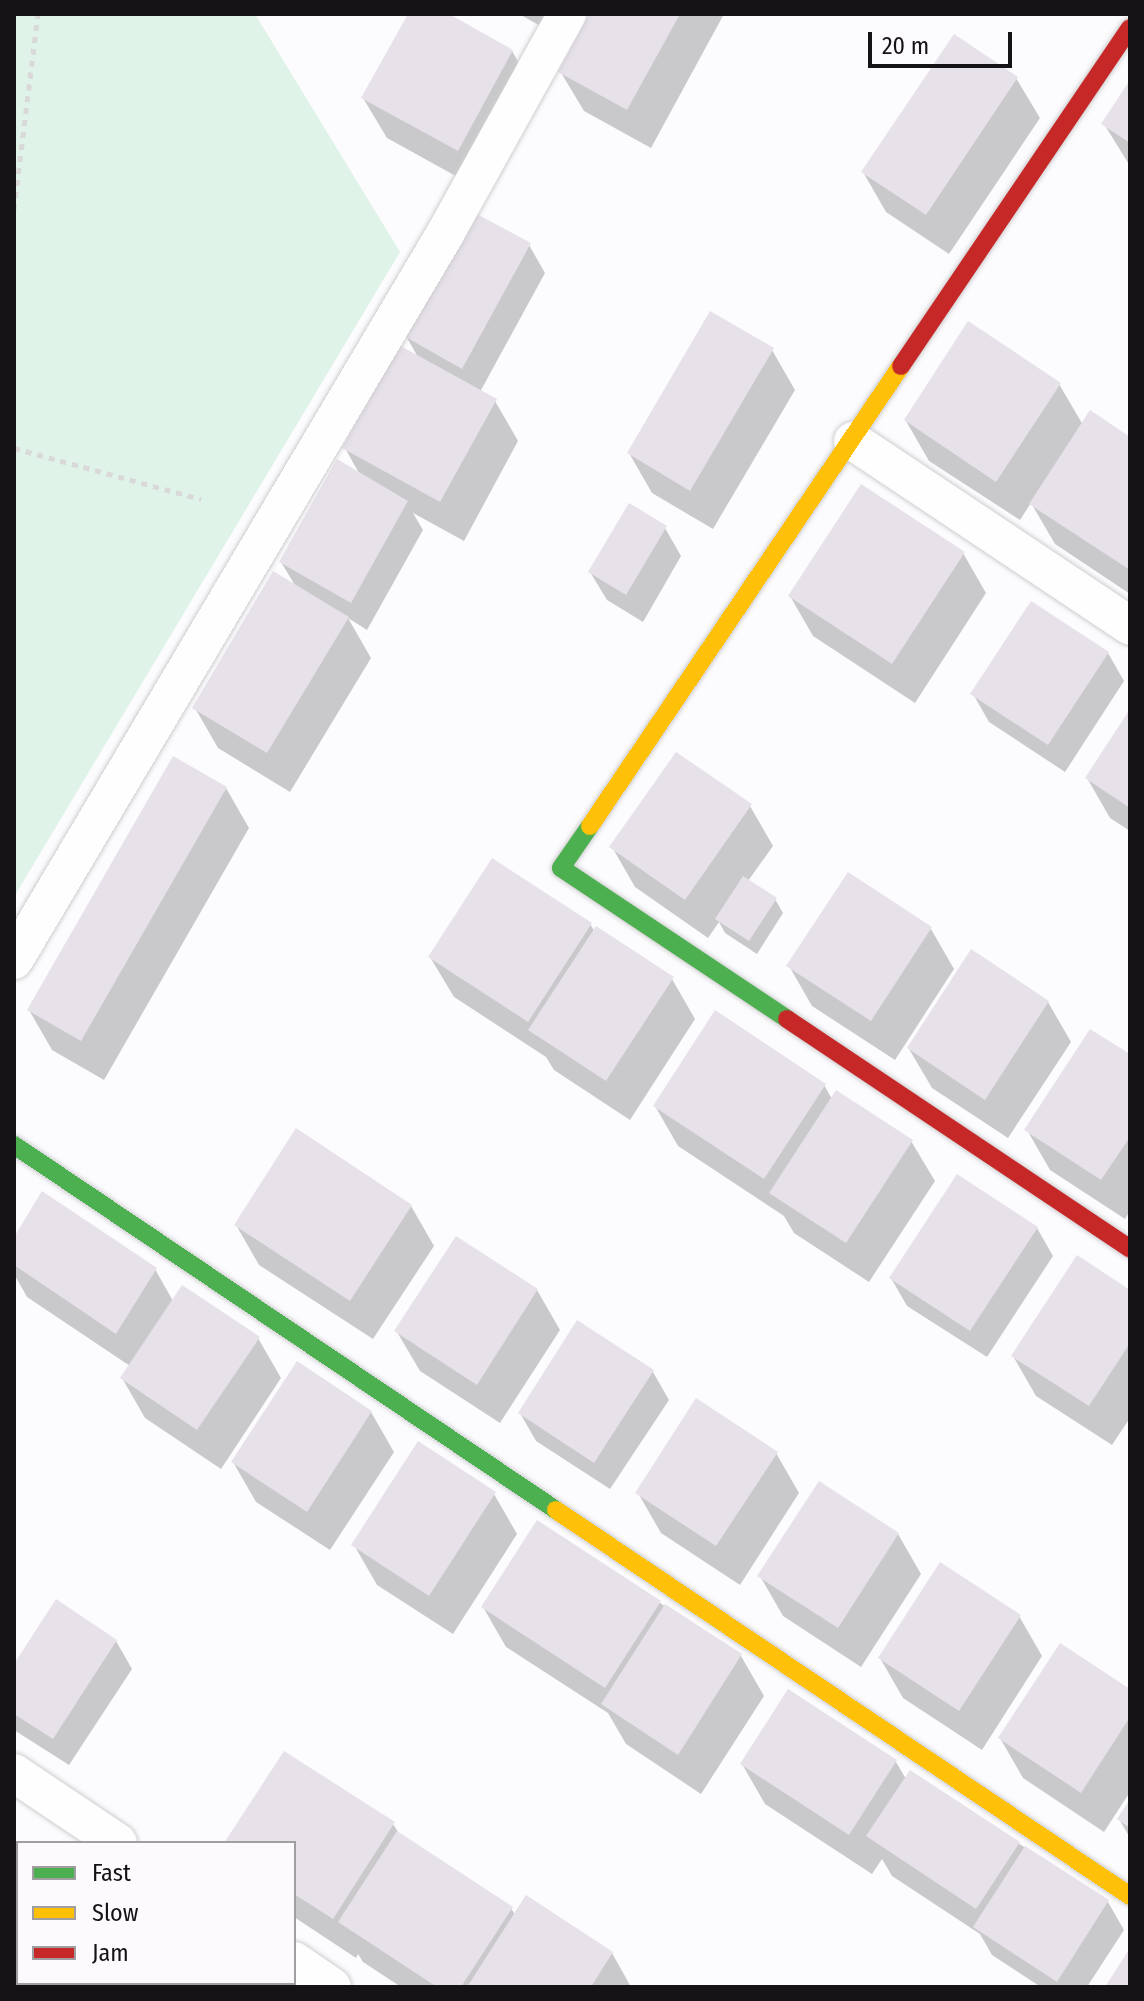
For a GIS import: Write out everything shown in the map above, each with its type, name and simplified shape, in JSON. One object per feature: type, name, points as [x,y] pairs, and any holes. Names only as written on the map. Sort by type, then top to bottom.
[{"type":"street","points":[[14,960],[445,234],[567,14]]},
{"type":"street","points":[[1130,28],[561,868],[1130,1249]]},
{"type":"street","points":[[853,441],[1130,626]]},
{"type":"street","points":[[14,1145],[1130,1896]]},
{"type":"street","points":[[14,1773],[115,1841]]},
{"type":"street","points":[[296,1962],[332,1987]]},
{"type":"path","points":[[14,209],[38,14]]},
{"type":"path","points":[[14,448],[201,499]]},
{"type":"green space","points":[[14,14],[255,14],[400,252],[14,897]]},
{"type":"building","points":[[408,14],[449,14],[513,50],[458,151],[361,98]]},
{"type":"building","points":[[589,14],[680,14],[627,110],[558,72]]},
{"type":"building","points":[[954,34],[1018,77],[926,215],[861,172]]},
{"type":"building","points":[[1130,80],[1130,143],[1101,124]]},
{"type":"building","points":[[471,211],[531,243],[462,369],[404,336]]},
{"type":"building","points":[[710,311],[774,348],[690,491],[627,453]]},
{"type":"building","points":[[968,321],[1061,383],[996,482],[904,420]]},
{"type":"building","points":[[399,345],[497,399],[440,502],[342,448]]},
{"type":"building","points":[[1090,410],[1130,437],[1130,570],[1029,504]]},
{"type":"building","points":[[337,459],[408,501],[351,603],[279,562]]},
{"type":"building","points":[[861,484],[965,552],[892,664],[788,596]]},
{"type":"building","points":[[629,503],[667,526],[626,595],[588,572]]},
{"type":"building","points":[[273,571],[349,617],[267,753],[192,708]]},
{"type":"building","points":[[1031,601],[1109,652],[1048,745],[970,694]]},
{"type":"building","points":[[1130,709],[1130,808],[1085,778]]},
{"type":"building","points":[[676,752],[752,804],[685,900],[609,847]]},
{"type":"building","points":[[173,756],[227,787],[81,1041],[27,1010]]},
{"type":"building","points":[[492,858],[592,923],[528,1022],[428,957]]},
{"type":"building","points":[[848,872],[932,927],[871,1021],[786,966]]},
{"type":"building","points":[[743,876],[777,898],[749,941],[715,919]]},
{"type":"building","points":[[596,926],[674,977],[606,1081],[528,1030]]},
{"type":"building","points":[[971,949],[1049,1001],[985,1100],[907,1048]]},
{"type":"building","points":[[715,1010],[826,1084],[764,1179],[653,1106]]},
{"type":"building","points":[[1090,1029],[1130,1054],[1130,1137],[1101,1180],[1024,1130]]},
{"type":"building","points":[[836,1090],[913,1140],[846,1243],[769,1193]]},
{"type":"building","points":[[296,1128],[412,1205],[350,1301],[234,1225]]},
{"type":"building","points":[[957,1174],[1038,1227],[970,1331],[889,1278]]},
{"type":"building","points":[[42,1191],[157,1268],[116,1334],[14,1265],[14,1237]]},
{"type":"building","points":[[456,1236],[538,1289],[477,1385],[394,1331]]},
{"type":"building","points":[[1077,1255],[1130,1290],[1130,1343],[1089,1406],[1011,1356]]},
{"type":"building","points":[[182,1285],[260,1337],[197,1430],[120,1378]]},
{"type":"building","points":[[577,1320],[654,1370],[594,1463],[518,1413]]},
{"type":"building","points":[[297,1361],[372,1411],[307,1512],[231,1462]]},
{"type":"building","points":[[696,1398],[778,1452],[716,1546],[635,1493]]},
{"type":"building","points":[[418,1441],[496,1492],[429,1596],[351,1545]]},
{"type":"building","points":[[819,1481],[899,1533],[838,1628],[757,1576]]},
{"type":"building","points":[[537,1520],[661,1601],[605,1688],[481,1607]]},
{"type":"building","points":[[940,1562],[1021,1615],[959,1711],[878,1658]]},
{"type":"building","points":[[56,1599],[117,1640],[53,1739],[14,1714],[14,1664]]},
{"type":"building","points":[[665,1604],[742,1654],[678,1755],[601,1704]]},
{"type":"building","points":[[1060,1643],[1130,1689],[1130,1717],[1081,1793],[998,1738]]},
{"type":"building","points":[[788,1689],[897,1760],[849,1835],[740,1764]]},
{"type":"building","points":[[284,1751],[395,1822],[333,1919],[296,1895],[296,1841],[225,1841]]},
{"type":"building","points":[[910,1770],[1020,1842],[976,1909],[866,1836]]},
{"type":"building","points":[[1130,1799],[1130,1828],[1117,1819]]},
{"type":"building","points":[[397,1831],[513,1907],[461,1987],[437,1987],[338,1922]]},
{"type":"building","points":[[1025,1846],[1109,1900],[1057,1982],[973,1927]]},
{"type":"building","points":[[526,1895],[613,1952],[591,1987],[467,1987]]},
{"type":"building","points":[[1130,1948],[1130,1987],[1105,1987]]},
{"type":"traffic: fast","points":[[590,826],[561,868],[787,1019]]},
{"type":"traffic: fast","points":[[14,1145],[556,1510]]},
{"type":"traffic: slow","points":[[590,826],[901,366]]},
{"type":"traffic: slow","points":[[556,1510],[1130,1896]]},
{"type":"traffic: jam","points":[[901,366],[1130,28]]},
{"type":"traffic: jam","points":[[787,1019],[1130,1249]]}]
